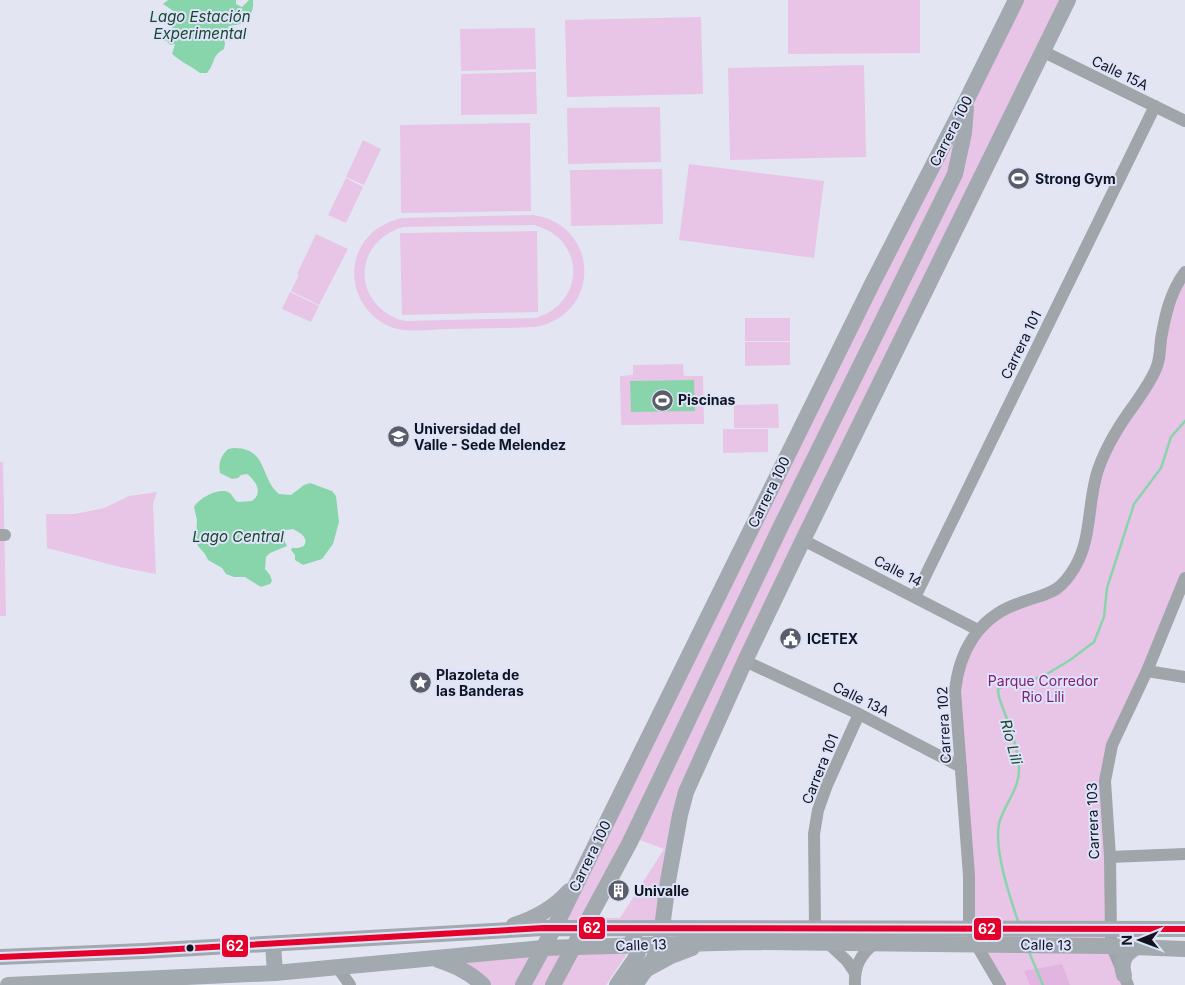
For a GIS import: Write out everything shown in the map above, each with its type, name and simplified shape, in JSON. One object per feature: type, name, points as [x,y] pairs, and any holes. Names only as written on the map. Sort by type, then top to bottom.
[{"type":"main road","name":"Carrera 100","points":[[522,985],[586,866],[872,284],[1016,0]]},
{"type":"main road","points":[[635,985],[654,958],[660,944],[668,881],[680,814],[686,792],[745,661],[803,540],[1068,0]]},
{"type":"main road","points":[[553,985],[630,842],[780,528],[955,174],[964,133],[966,101]]},
{"type":"main road","points":[[491,930],[528,921],[545,912],[561,900],[575,884],[586,866]]},
{"type":"main road","name":"Calle 13","points":[[0,957],[274,944],[491,930],[585,927],[1185,929]]},
{"type":"main road","points":[[617,985],[635,959],[639,945],[625,928]]},
{"type":"main road","name":"Calle 13","points":[[8,985],[275,974],[574,946],[752,942],[1016,945],[1185,950]]},
{"type":"main road","points":[[274,944],[275,974]]},
{"type":"main road","points":[[647,969],[678,953],[714,944]]},
{"type":"main road","points":[[1126,980],[1123,966],[1125,957],[1138,948]]},
{"type":"main road","points":[[434,959],[470,973],[483,985]]},
{"type":"street","name":"Calle 15A","points":[[1042,52],[1185,121]]},
{"type":"street","name":"Carrera 101","points":[[915,597],[1155,106]]},
{"type":"street","name":"Carrera 102","points":[[1000,985],[977,945],[970,928],[962,767],[956,691],[957,673],[964,654],[978,630],[993,616],[1016,604],[1052,594],[1065,583],[1076,564],[1085,541],[1098,469],[1107,447],[1148,386],[1158,365],[1164,317],[1173,292],[1185,272]]},
{"type":"street","name":"Calle 14","points":[[803,540],[978,630]]},
{"type":"street","name":"Carrera 103","points":[[1126,980],[1112,947],[1110,929],[1110,857],[1105,781],[1112,745],[1147,671],[1185,578]]},
{"type":"street","name":"Calle 13A","points":[[745,661],[859,714],[962,767]]},
{"type":"street","points":[[1147,671],[1185,677]]},
{"type":"street","name":"Carrera 101","points":[[815,927],[814,834],[818,810],[827,785],[859,714]]},
{"type":"street","points":[[1110,857],[1185,854]]},
{"type":"street","points":[[830,944],[847,961],[855,979]]},
{"type":"street","points":[[855,979],[859,961],[866,950],[874,944]]},
{"type":"street","points":[[338,968],[350,985]]},
{"type":"green space","points":[[788,0],[920,0],[920,53],[788,54]]},
{"type":"green space","points":[[1016,0],[1068,0],[686,792],[663,928],[509,926],[561,900]],"holes":[[[637,839],[664,849],[620,918],[597,918]]]},
{"type":"green space","points":[[701,17],[703,94],[567,97],[565,20]]},
{"type":"green space","points":[[535,28],[536,69],[461,71],[460,29]]},
{"type":"green space","points":[[864,65],[866,157],[730,160],[728,68]]},
{"type":"green space","points":[[536,72],[537,114],[461,115],[461,74]]},
{"type":"green space","points":[[660,107],[661,162],[568,164],[567,108]]},
{"type":"green space","points":[[530,123],[531,211],[401,213],[400,125]]},
{"type":"green space","points":[[363,140],[381,149],[364,185],[346,177]]},
{"type":"green space","points":[[689,164],[824,181],[814,258],[679,240]]},
{"type":"green space","points":[[662,169],[663,224],[571,226],[570,170]]},
{"type":"green space","points":[[346,178],[363,187],[346,223],[328,215]]},
{"type":"green space","points":[[533,215],[555,222],[571,235],[581,251],[584,270],[582,288],[573,305],[558,319],[536,327],[415,331],[398,329],[387,325],[369,312],[362,303],[355,282],[354,270],[359,251],[368,237],[387,223],[402,218]],"holes":[[[534,225],[551,232],[563,243],[570,256],[573,270],[571,285],[564,299],[553,310],[536,318],[405,321],[388,314],[375,303],[368,290],[365,275],[367,260],[374,247],[386,235],[403,227]]]},
{"type":"green space","points":[[537,231],[538,312],[402,315],[400,233]]},
{"type":"green space","points":[[316,234],[348,249],[319,305],[291,291]]},
{"type":"green space","name":"Parque Corredor Rio Lili","points":[[1185,272],[1185,578],[1105,781],[1110,921],[1128,985],[1000,985],[974,937],[957,673],[993,617],[1052,593],[1076,564],[1098,469],[1148,386],[1164,317]]},
{"type":"green space","points":[[290,292],[319,306],[311,322],[282,309]]},
{"type":"green space","points":[[745,318],[790,318],[790,341],[745,341]]},
{"type":"green space","points":[[745,342],[790,342],[790,365],[745,366]]},
{"type":"green space","name":"Piscinas","points":[[683,364],[684,376],[703,376],[704,424],[621,425],[620,376],[633,375],[633,365]]},
{"type":"green space","points":[[778,404],[779,428],[734,428],[734,405]]},
{"type":"green space","points":[[723,429],[768,429],[768,452],[723,453]]},
{"type":"green space","points":[[0,462],[3,462],[6,616],[0,616]]},
{"type":"green space","points":[[157,492],[153,504],[156,574],[120,567],[47,548],[46,514],[75,514],[104,508],[129,496]]},
{"type":"green space","points":[[633,945],[606,985],[483,985],[455,966],[543,948]]},
{"type":"shaded area","points":[[1062,964],[1070,985],[1030,985],[1024,971]]},
{"type":"water","name":"Lago Estación Experimental","points":[[168,0],[236,0],[236,4],[242,7],[249,0],[253,0],[253,4],[251,14],[246,20],[240,24],[228,27],[228,32],[223,36],[224,49],[215,57],[210,70],[207,73],[200,73],[172,54],[175,44],[170,45],[167,41],[159,40],[161,35],[170,32],[174,24],[175,12],[163,4]]},
{"type":"water","points":[[694,380],[695,411],[631,412],[630,381]]},
{"type":"water","name":"Lago Central","points":[[228,449],[245,449],[253,453],[262,465],[273,488],[279,494],[291,495],[304,485],[310,483],[332,491],[336,496],[339,522],[333,544],[322,559],[303,565],[295,560],[295,555],[291,550],[292,548],[304,546],[305,538],[293,529],[286,530],[283,538],[287,546],[270,553],[266,557],[265,569],[272,581],[270,584],[261,587],[245,577],[234,577],[226,574],[222,568],[208,560],[196,540],[197,520],[194,507],[205,497],[216,492],[226,491],[238,502],[252,501],[258,491],[254,480],[247,474],[232,479],[220,473],[219,466],[222,457]]},
{"type":"waterway","name":"Río Lili","points":[[1019,924],[1003,872],[998,843],[1000,820],[1015,789],[1019,763],[998,689],[1006,685],[1028,682],[1047,674],[1094,642],[1104,617],[1107,588],[1134,504],[1161,468],[1171,437],[1185,421]]},
{"type":"waterway","name":"Río Lili","points":[[1029,952],[1043,985]]},
{"type":"transit line","name":"62","points":[[0,957],[143,951],[543,928],[1185,929]]},
{"type":"place","name":"Strong Gym","points":[[1019,179]]},
{"type":"place","name":"Piscinas","points":[[662,400]]},
{"type":"place","name":"Universidad del Valle - Sede Melendez","points":[[398,437]]},
{"type":"place","name":"ICETEX","points":[[791,639]]},
{"type":"place","name":"Plazoleta de las Banderas","points":[[420,683]]},
{"type":"place","name":"Univalle","points":[[618,891]]}]
